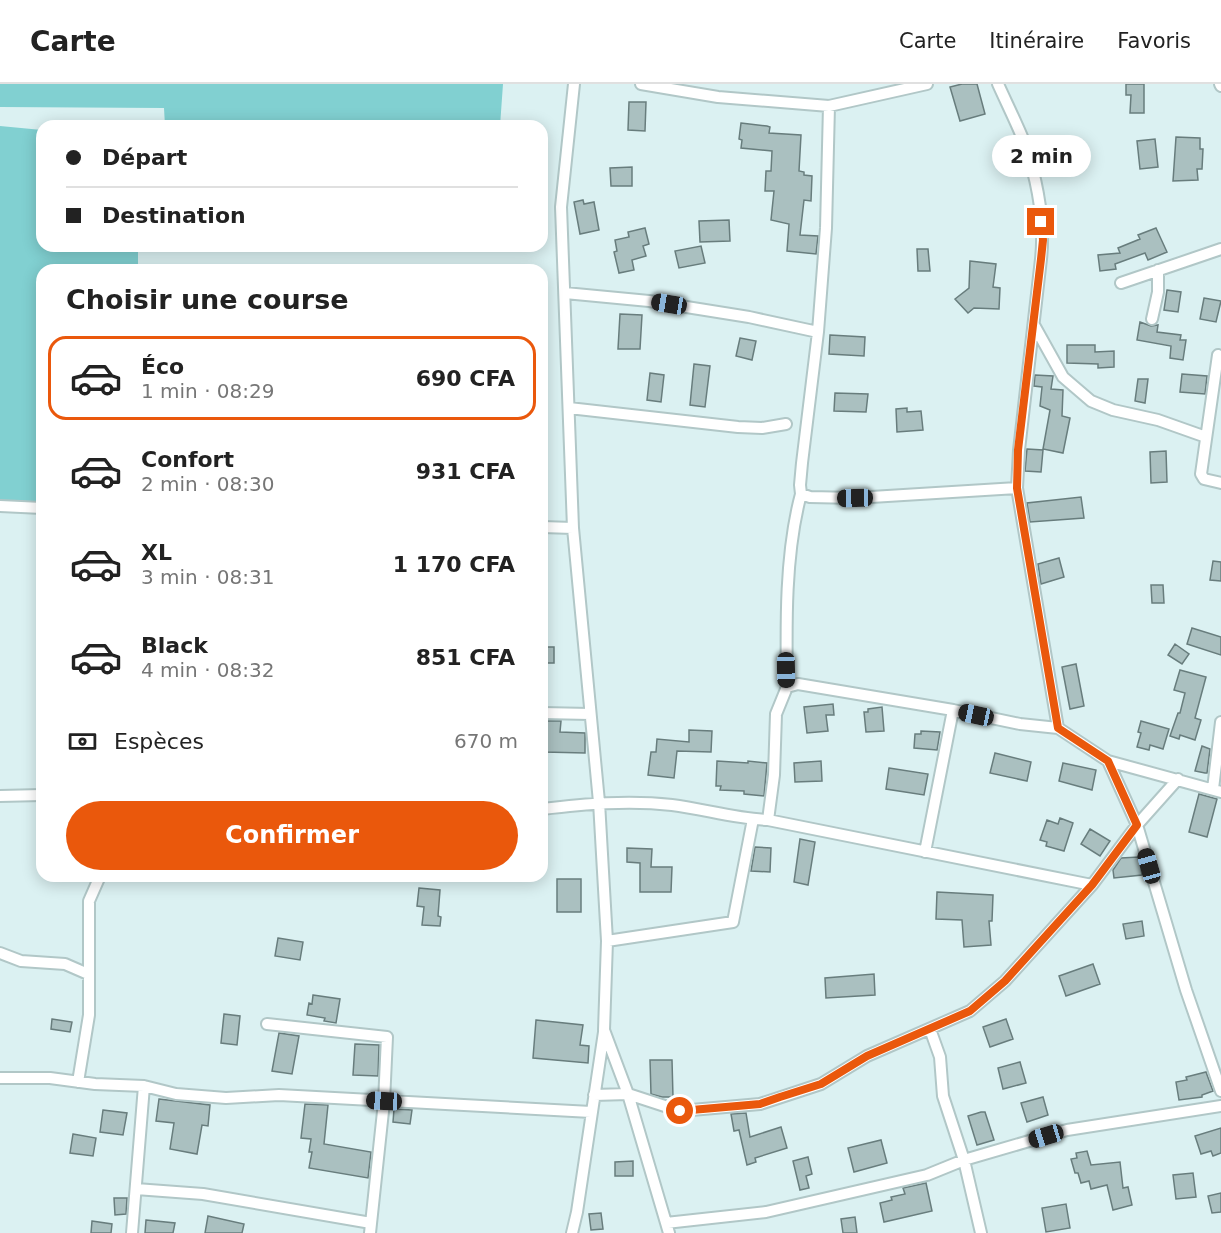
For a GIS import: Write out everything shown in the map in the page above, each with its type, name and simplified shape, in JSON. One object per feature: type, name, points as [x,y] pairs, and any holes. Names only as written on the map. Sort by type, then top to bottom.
[{"type":"street","points":[[572,1233],[604,1030],[607,941],[599,802],[573,528],[561,207],[574,84]]},
{"type":"street","points":[[641,84],[718,97],[829,106],[927,84]]},
{"type":"street","points":[[718,97],[721,84]]},
{"type":"street","points":[[998,84],[1025,144],[1034,182],[1043,240],[1018,450],[1017,488],[1058,728]]},
{"type":"street","points":[[768,820],[774,775],[776,714],[787,687],[786,637],[793,531],[801,494],[802,464],[818,332],[826,228],[829,106]]},
{"type":"street","points":[[1121,283],[1221,249]]},
{"type":"street","points":[[1152,319],[1158,292],[1158,270]]},
{"type":"street","points":[[565,293],[649,301],[749,317],[818,332]]},
{"type":"street","points":[[1034,325],[1063,377],[1091,400],[1113,410],[1158,420],[1206,437]]},
{"type":"street","points":[[1218,355],[1201,474],[1204,479],[1221,483]]},
{"type":"street","points":[[569,408],[738,427],[762,428],[786,424]]},
{"type":"street","points":[[801,494],[810,497],[855,498],[1017,488]]},
{"type":"street","points":[[0,506],[36,508]]},
{"type":"street","points":[[548,527],[573,528]]},
{"type":"street","points":[[787,687],[798,684],[953,710],[1020,724],[1058,728],[1108,761],[1217,791],[1221,722]]},
{"type":"street","points":[[925,852],[953,710]]},
{"type":"street","points":[[548,713],[590,714]]},
{"type":"street","points":[[1108,761],[1137,825],[1186,990],[1221,1091]]},
{"type":"street","points":[[594,1095],[628,1094],[680,1111],[760,1104],[821,1084],[867,1056],[970,1011],[1005,981],[1092,885],[1137,825],[1178,779]]},
{"type":"street","points":[[0,796],[36,795]]},
{"type":"street","points":[[548,808],[599,802],[672,805],[768,820],[1092,885]]},
{"type":"street","points":[[607,941],[733,922],[753,819]]},
{"type":"street","points":[[78,1082],[89,1015],[88,902],[97,882]]},
{"type":"street","points":[[0,953],[21,961],[65,964],[88,974]]},
{"type":"street","points":[[136,1189],[203,1194],[371,1228],[384,1101],[387,1036],[267,1024]]},
{"type":"street","points":[[930,1029],[940,1057],[943,1096],[964,1160],[981,1233]]},
{"type":"street","points":[[604,1030],[628,1094],[668,1228],[766,1212],[927,1175],[964,1160],[1067,1130],[1221,1106]]},
{"type":"street","points":[[0,1078],[50,1078],[144,1086],[176,1094],[226,1098],[279,1095],[591,1112]]},
{"type":"street","points":[[132,1233],[144,1086]]},
{"type":"shaded area","points":[[0,84],[503,84],[500,120],[165,120],[164,108],[0,107]]},
{"type":"shaded area","points":[[0,126],[36,129],[36,252],[138,252],[138,264],[36,264],[36,503],[0,501]]},
{"type":"building","points":[[977,84],[985,114],[960,121],[950,87]]},
{"type":"building","points":[[1126,84],[1144,84],[1144,113],[1130,113],[1131,95],[1126,95]]},
{"type":"building","points":[[629,102],[646,102],[645,131],[628,130]]},
{"type":"building","points":[[741,123],[770,127],[769,133],[801,135],[799,171],[804,172],[804,175],[812,176],[811,201],[804,200],[800,235],[818,236],[816,254],[787,251],[789,224],[771,220],[774,191],[765,191],[766,171],[771,171],[772,151],[741,148],[742,140],[739,139]]},
{"type":"building","points":[[1176,137],[1200,138],[1200,149],[1203,149],[1202,169],[1197,169],[1198,180],[1173,181]]},
{"type":"building","points":[[1155,139],[1158,167],[1140,169],[1137,141]]},
{"type":"building","points":[[632,167],[632,186],[611,186],[610,168]]},
{"type":"building","points":[[583,200],[584,204],[594,202],[599,230],[580,234],[574,202]]},
{"type":"building","points":[[729,220],[730,241],[700,242],[699,221]]},
{"type":"building","points":[[645,228],[649,244],[643,246],[646,256],[632,260],[634,270],[619,273],[614,252],[617,251],[615,240],[629,237],[628,232]]},
{"type":"building","points":[[1156,228],[1167,252],[1148,260],[1145,253],[1115,264],[1116,269],[1100,271],[1098,255],[1120,253],[1118,248],[1140,239],[1138,235]]},
{"type":"building","points":[[701,246],[705,263],[679,268],[675,251]]},
{"type":"building","points":[[917,249],[928,249],[930,271],[918,271]]},
{"type":"building","points":[[970,261],[996,264],[993,287],[1000,288],[999,309],[974,308],[968,313],[955,299],[969,288]]},
{"type":"building","points":[[1167,290],[1181,292],[1178,312],[1164,310]]},
{"type":"building","points":[[1204,298],[1221,301],[1216,322],[1200,319]]},
{"type":"building","points":[[620,314],[642,315],[640,349],[618,349]]},
{"type":"building","points":[[1140,322],[1151,326],[1158,325],[1157,332],[1181,335],[1180,340],[1186,340],[1183,360],[1170,358],[1171,346],[1137,340]]},
{"type":"building","points":[[830,335],[865,337],[864,356],[829,354]]},
{"type":"building","points":[[740,338],[756,341],[752,360],[736,356]]},
{"type":"building","points":[[1067,345],[1095,345],[1095,352],[1114,351],[1114,367],[1098,368],[1098,364],[1067,363]]},
{"type":"building","points":[[694,364],[710,366],[705,407],[690,405]]},
{"type":"building","points":[[650,373],[664,375],[661,402],[647,400]]},
{"type":"building","points":[[1182,374],[1207,376],[1205,394],[1180,392]]},
{"type":"building","points":[[1035,375],[1053,376],[1051,389],[1063,390],[1062,416],[1070,418],[1063,453],[1043,449],[1050,410],[1040,406],[1042,387],[1034,386]]},
{"type":"building","points":[[1138,379],[1148,379],[1145,403],[1135,401]]},
{"type":"building","points":[[835,393],[868,394],[866,412],[834,411]]},
{"type":"building","points":[[907,408],[907,412],[921,411],[923,430],[897,432],[896,409]]},
{"type":"building","points":[[1027,449],[1043,450],[1041,472],[1025,471]]},
{"type":"building","points":[[1166,451],[1167,482],[1151,483],[1150,452]]},
{"type":"building","points":[[1081,497],[1084,518],[1030,522],[1027,503]]},
{"type":"building","points":[[1059,558],[1064,577],[1041,584],[1038,564]]},
{"type":"building","points":[[1213,561],[1221,562],[1221,581],[1210,580]]},
{"type":"building","points":[[1151,585],[1163,585],[1164,603],[1152,603]]},
{"type":"building","points":[[1192,628],[1221,637],[1221,655],[1187,644]]},
{"type":"building","points":[[1175,644],[1189,654],[1182,664],[1168,655]]},
{"type":"building","points":[[548,647],[554,647],[554,663],[548,663]]},
{"type":"building","points":[[1076,664],[1084,706],[1070,709],[1062,667]]},
{"type":"building","points":[[1180,670],[1206,677],[1195,718],[1201,720],[1195,740],[1180,735],[1179,739],[1170,736],[1178,713],[1180,713],[1185,693],[1174,690]]},
{"type":"building","points":[[833,704],[834,715],[826,715],[828,731],[807,733],[804,707]]},
{"type":"building","points":[[882,707],[884,731],[866,732],[864,712],[868,712],[868,709]]},
{"type":"building","points":[[548,721],[561,721],[560,732],[585,733],[585,753],[548,752]]},
{"type":"building","points":[[1141,721],[1169,729],[1163,749],[1150,745],[1149,750],[1137,747],[1141,733],[1138,732]]},
{"type":"building","points":[[689,730],[712,731],[711,752],[677,751],[674,778],[648,775],[651,752],[656,752],[657,739],[689,742]]},
{"type":"building","points":[[921,731],[940,732],[937,750],[914,748],[915,734],[921,734]]},
{"type":"building","points":[[1202,746],[1210,749],[1207,773],[1195,771]]},
{"type":"building","points":[[995,753],[1031,762],[1027,781],[990,773]]},
{"type":"building","points":[[717,761],[767,763],[764,796],[744,794],[744,791],[720,790],[721,786],[716,786]]},
{"type":"building","points":[[821,761],[822,781],[795,782],[794,763]]},
{"type":"building","points":[[1063,763],[1096,770],[1092,790],[1059,781]]},
{"type":"building","points":[[889,768],[928,774],[924,795],[886,789]]},
{"type":"building","points":[[1199,794],[1217,799],[1207,837],[1189,832]]},
{"type":"building","points":[[1060,818],[1073,823],[1064,851],[1046,846],[1047,842],[1040,840],[1047,820],[1058,824]]},
{"type":"building","points":[[1090,829],[1110,841],[1100,856],[1081,844]]},
{"type":"building","points":[[800,839],[815,842],[808,885],[794,882]]},
{"type":"building","points":[[755,847],[771,848],[770,872],[751,871]]},
{"type":"building","points":[[627,848],[652,849],[651,867],[672,867],[671,892],[640,892],[640,863],[627,862]]},
{"type":"building","points":[[1139,857],[1142,875],[1114,878],[1113,870],[1121,858]]},
{"type":"building","points":[[557,879],[581,879],[581,912],[557,912]]},
{"type":"building","points":[[419,888],[440,890],[438,916],[441,917],[440,926],[422,925],[424,907],[417,906]]},
{"type":"building","points":[[937,892],[993,895],[992,921],[989,921],[991,945],[964,947],[962,920],[936,919]]},
{"type":"building","points":[[1142,921],[1144,936],[1126,939],[1123,924]]},
{"type":"building","points":[[278,938],[303,942],[300,960],[275,956]]},
{"type":"building","points":[[1093,964],[1100,984],[1066,996],[1059,976]]},
{"type":"building","points":[[874,974],[875,995],[826,998],[825,978]]},
{"type":"building","points":[[313,995],[340,999],[336,1023],[324,1021],[325,1018],[307,1015]]},
{"type":"building","points":[[224,1014],[240,1016],[237,1045],[221,1043]]},
{"type":"building","points":[[52,1019],[72,1022],[70,1032],[51,1029]]},
{"type":"building","points":[[1006,1019],[1013,1039],[990,1047],[983,1027]]},
{"type":"building","points":[[536,1020],[583,1025],[580,1045],[589,1046],[588,1063],[533,1058]]},
{"type":"building","points":[[279,1033],[299,1036],[292,1074],[272,1071]]},
{"type":"building","points":[[355,1044],[379,1045],[378,1076],[353,1075]]},
{"type":"building","points":[[650,1060],[672,1060],[673,1097],[651,1094]]},
{"type":"building","points":[[1020,1062],[1026,1083],[1003,1089],[998,1068]]},
{"type":"building","points":[[1206,1072],[1213,1091],[1202,1097],[1179,1100],[1176,1082]]},
{"type":"building","points":[[1043,1097],[1048,1115],[1027,1122],[1021,1103]]},
{"type":"building","points":[[159,1099],[210,1105],[208,1126],[202,1125],[197,1154],[170,1149],[174,1123],[156,1121]]},
{"type":"building","points":[[305,1104],[328,1105],[324,1144],[371,1152],[368,1178],[309,1168],[312,1152],[309,1152],[311,1139],[301,1138]]},
{"type":"building","points":[[394,1109],[412,1110],[410,1124],[393,1122]]},
{"type":"building","points":[[103,1110],[127,1113],[123,1135],[100,1132]]},
{"type":"building","points":[[985,1112],[994,1140],[977,1145],[968,1116]]},
{"type":"building","points":[[746,1113],[750,1137],[781,1127],[787,1148],[755,1158],[756,1162],[747,1165],[739,1130],[734,1131],[731,1114]]},
{"type":"building","points":[[1221,1128],[1221,1153],[1213,1156],[1211,1151],[1201,1154],[1195,1136]]},
{"type":"building","points":[[73,1134],[96,1138],[93,1156],[70,1153]]},
{"type":"building","points":[[881,1140],[887,1163],[854,1172],[848,1148]]},
{"type":"building","points":[[1087,1151],[1091,1165],[1120,1162],[1123,1188],[1128,1187],[1132,1205],[1113,1210],[1107,1185],[1091,1189],[1089,1181],[1081,1183],[1071,1159],[1077,1158],[1076,1153]]},
{"type":"building","points":[[808,1157],[812,1174],[806,1176],[809,1188],[800,1190],[793,1161]]},
{"type":"building","points":[[633,1161],[633,1176],[615,1176],[615,1162]]},
{"type":"building","points":[[1193,1173],[1196,1197],[1176,1199],[1173,1175]]},
{"type":"building","points":[[926,1183],[932,1211],[884,1222],[880,1203],[892,1200],[891,1197],[905,1194],[903,1188]]},
{"type":"building","points":[[1221,1193],[1221,1212],[1212,1213],[1208,1196]]},
{"type":"building","points":[[114,1198],[127,1198],[126,1214],[115,1215]]},
{"type":"building","points":[[1066,1204],[1070,1228],[1046,1232],[1042,1208]]},
{"type":"building","points":[[601,1213],[603,1229],[591,1230],[589,1214]]},
{"type":"building","points":[[208,1216],[244,1224],[242,1233],[205,1233]]},
{"type":"building","points":[[855,1217],[857,1233],[843,1233],[841,1219]]},
{"type":"building","points":[[146,1220],[175,1223],[173,1233],[145,1233]]},
{"type":"building","points":[[92,1221],[112,1224],[111,1233],[91,1233]]},
{"type":"route","points":[[680,1111],[760,1104],[821,1084],[867,1056],[970,1011],[1005,981],[1092,885],[1137,825],[1108,761],[1058,728],[1017,488],[1018,450],[1043,240],[1041,222]]}]
